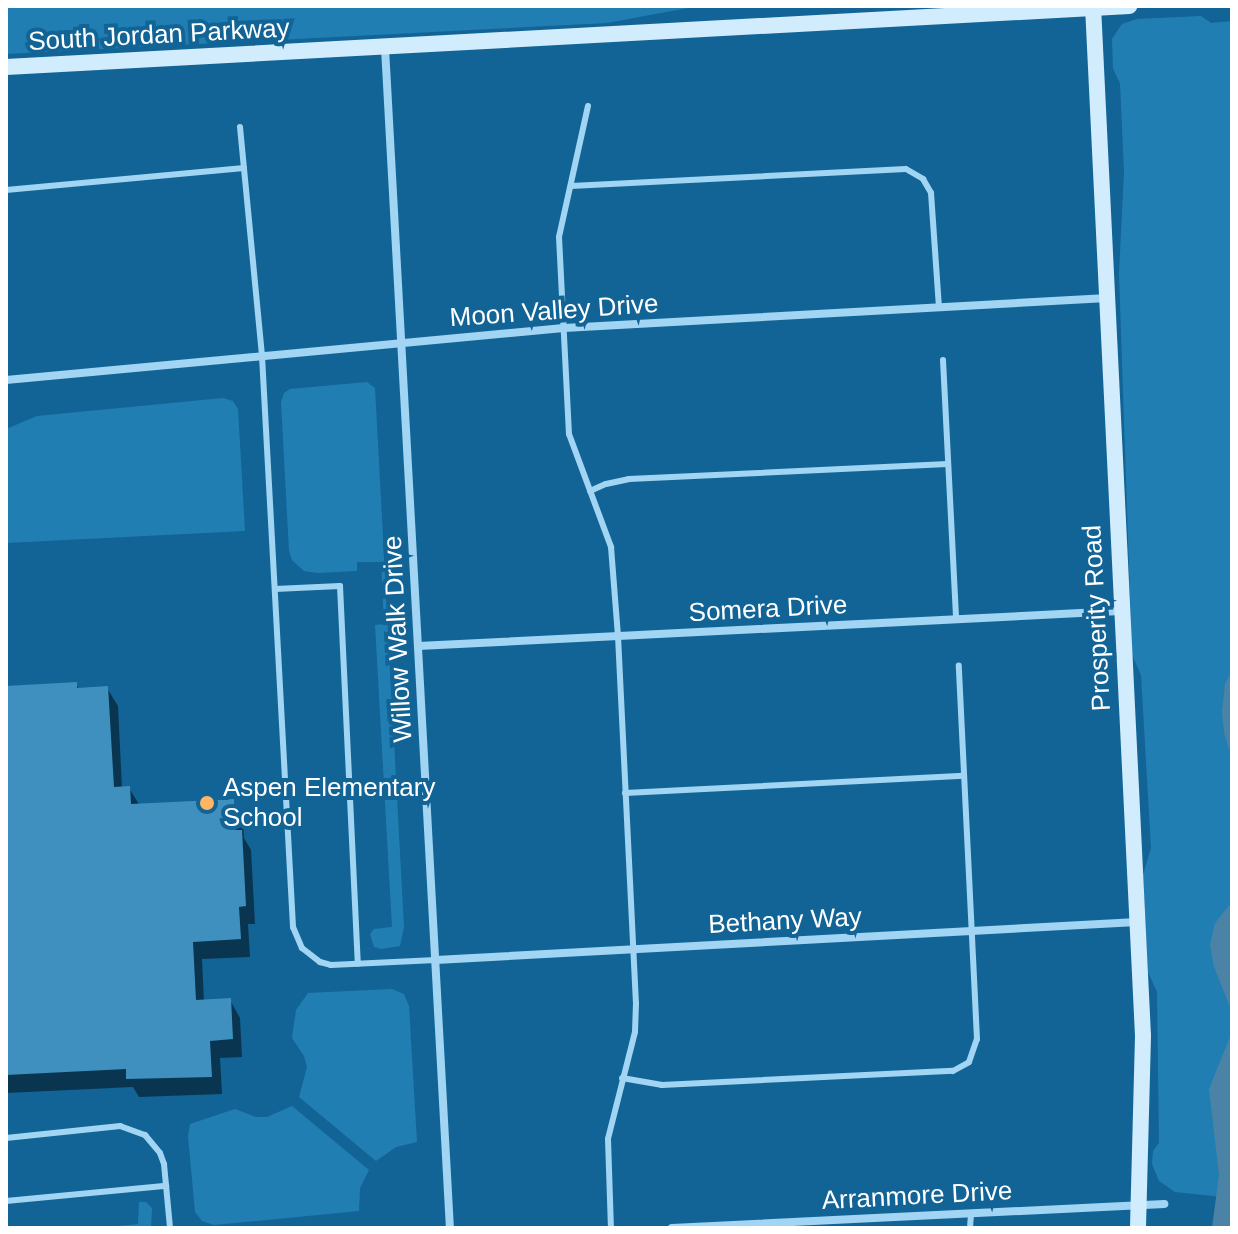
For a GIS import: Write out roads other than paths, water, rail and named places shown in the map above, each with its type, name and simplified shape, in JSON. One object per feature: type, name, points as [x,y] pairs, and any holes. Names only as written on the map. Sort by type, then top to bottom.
[{"type":"street","name":"South Jordan Parkway","points":[[6,67],[1129,6]]},
{"type":"street","name":"Prosperity Road","points":[[1093,7],[1137,922],[1143,1085],[1138,1228]]},
{"type":"street","name":"Willow Walk Drive","points":[[385,48],[450,1228]]},
{"type":"street","name":"Moon Valley Drive","points":[[6,380],[564,328],[1107,298]]},
{"type":"street","name":"Somera Drive","points":[[418,646],[1120,611]]},
{"type":"street","name":"Bethany Way","points":[[436,960],[1137,922]]},
{"type":"street","name":"Arranmore Drive","points":[[672,1228],[1164,1204]]},
{"type":"lane","points":[[588,106],[560,225],[571,444],[611,547],[618,636],[636,1022],[608,1139],[611,1228]]},
{"type":"lane","points":[[240,127],[262,356],[293,927],[302,948],[320,962],[358,964],[436,960]]},
{"type":"lane","points":[[6,190],[244,168]]},
{"type":"lane","points":[[571,186],[906,169],[923,179],[931,193],[939,306]]},
{"type":"lane","points":[[943,360],[956,619]]},
{"type":"lane","points":[[590,491],[629,479],[948,464]]},
{"type":"lane","points":[[275,589],[340,586],[358,964]]},
{"type":"lane","points":[[622,1078],[662,1085],[961,1068],[977,1048],[959,665]]},
{"type":"lane","points":[[625,793],[964,776]]},
{"type":"lane","points":[[6,1138],[120,1126],[145,1135],[160,1153],[170,1228]]},
{"type":"lane","points":[[6,1201],[166,1186]]},
{"type":"lane","points":[[970,1228],[971,1213]]},
{"type":"place","name":"Aspen Elementary School","points":[[207,803]]}]
